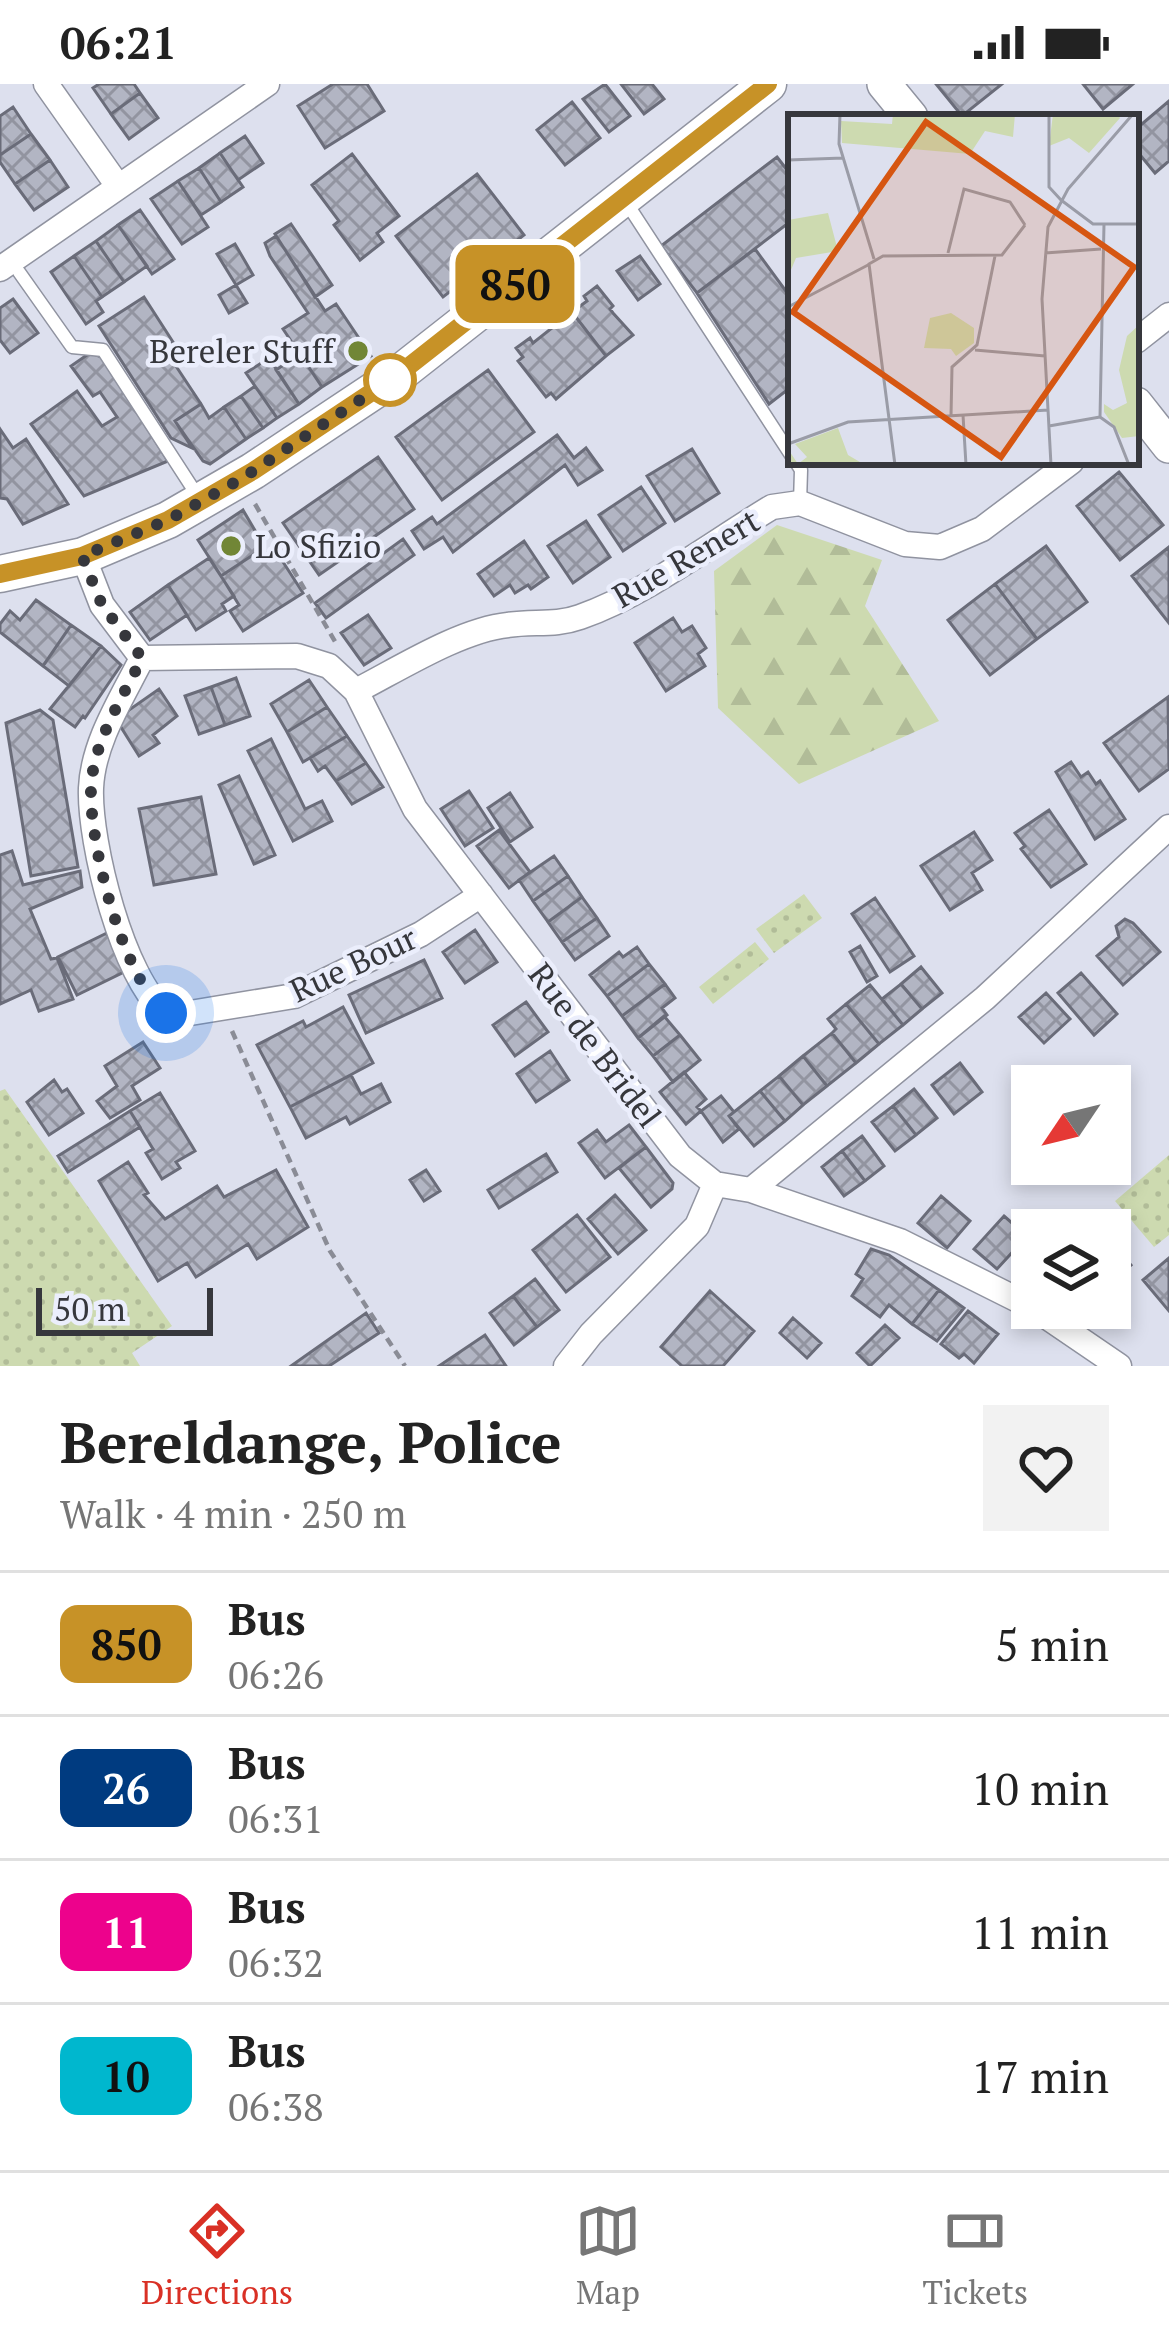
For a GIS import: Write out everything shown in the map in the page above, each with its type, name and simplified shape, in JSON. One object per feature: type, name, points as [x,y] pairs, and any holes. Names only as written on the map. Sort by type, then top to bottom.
[{"type":"main road","points":[[0,574],[82,556],[201,501],[253,471],[399,374],[768,84]]},
{"type":"main road","points":[[884,84],[908,114]]},
{"type":"main road","points":[[1139,410],[1169,446]]},
{"type":"street","points":[[46,84],[118,186]]},
{"type":"street","points":[[9,271],[118,186],[267,84]]},
{"type":"street","points":[[1139,339],[1169,315]]},
{"type":"street","name":"Rue Renert","points":[[356,691],[477,632],[508,625],[553,625],[581,617],[622,598],[772,507],[800,503],[905,544],[940,547],[982,529],[1067,465]]},
{"type":"street","points":[[82,556],[102,605],[142,658],[297,656],[329,666],[356,691]]},
{"type":"street","name":"Rue Bour","points":[[142,658],[100,746],[92,805],[104,870],[131,959],[142,984],[166,1013],[178,1016],[294,996],[422,934],[481,896]]},
{"type":"street","name":"Rue de Bridel","points":[[356,691],[415,809],[680,1156],[715,1184]]},
{"type":"street","points":[[751,1190],[985,998],[1169,826]]},
{"type":"street","points":[[566,1366],[590,1334],[697,1226],[715,1184],[751,1190],[900,1241],[1011,1297]]},
{"type":"street","points":[[1064,1329],[1118,1366]]},
{"type":"lane","points":[[623,198],[788,449]]},
{"type":"lane","points":[[9,271],[71,347],[103,350],[201,501]]},
{"type":"lane","points":[[798,465],[800,503]]},
{"type":"path","points":[[252,499],[342,654]]},
{"type":"path","points":[[228,1021],[330,1251],[405,1366]]},
{"type":"green space","points":[[777,525],[882,560],[865,606],[939,721],[799,784],[718,708],[714,571]]},
{"type":"green space","points":[[804,894],[822,918],[774,953],[756,929]]},
{"type":"green space","points":[[755,942],[769,959],[713,1004],[699,987]]},
{"type":"green space","points":[[5,1089],[172,1326],[132,1353],[140,1366],[0,1366],[0,1091]]},
{"type":"green space","points":[[1169,1155],[1169,1235],[1154,1247],[1131,1220],[1131,1209],[1122,1209],[1115,1201]]},
{"type":"building","points":[[134,84],[140,93],[111,114],[93,88]]},
{"type":"building","points":[[333,84],[367,84],[384,111],[325,148],[298,106]]},
{"type":"building","points":[[605,84],[630,116],[609,132],[583,99]]},
{"type":"building","points":[[621,84],[652,84],[664,99],[644,114]]},
{"type":"building","points":[[936,84],[1002,84],[964,114]]},
{"type":"building","points":[[1083,84],[1133,84],[1103,109]]},
{"type":"building","points":[[140,93],[158,118],[129,139],[111,114]]},
{"type":"building","points":[[1169,101],[1169,161],[1155,173],[1139,154],[1139,126]]},
{"type":"building","points":[[572,102],[600,138],[565,165],[537,130]]},
{"type":"building","points":[[13,107],[31,134],[0,155],[0,116]]},
{"type":"building","points":[[31,134],[50,160],[15,184],[0,155]]},
{"type":"building","points":[[245,136],[263,163],[238,180],[220,153]]},
{"type":"building","points":[[220,153],[243,187],[221,202],[199,168]]},
{"type":"building","points":[[352,154],[399,216],[377,233],[383,242],[360,260],[312,185]]},
{"type":"building","points":[[777,157],[788,171],[788,223],[697,293],[661,246]]},
{"type":"building","points":[[50,160],[68,187],[34,210],[15,184]]},
{"type":"building","points":[[199,168],[221,202],[201,215],[178,181]]},
{"type":"building","points":[[477,174],[524,235],[443,297],[396,236]]},
{"type":"building","points":[[178,181],[208,227],[182,244],[151,199]]},
{"type":"building","points":[[140,210],[174,259],[152,274],[118,225]]},
{"type":"building","points":[[291,224],[332,285],[315,297],[275,234]]},
{"type":"building","points":[[118,225],[147,266],[124,282],[96,241]]},
{"type":"building","points":[[276,236],[325,311],[336,304],[371,356],[322,387],[283,329],[308,313],[270,256],[265,243]]},
{"type":"building","points":[[96,241],[124,282],[102,297],[74,256]]},
{"type":"building","points":[[235,244],[253,275],[236,285],[217,254]]},
{"type":"building","points":[[755,249],[788,294],[788,389],[769,404],[697,293]]},
{"type":"building","points":[[74,256],[102,297],[96,301],[103,312],[86,324],[51,272]]},
{"type":"building","points":[[640,256],[660,284],[638,300],[617,271]]},
{"type":"building","points":[[236,285],[247,303],[229,313],[219,295]]},
{"type":"building","points":[[597,286],[633,335],[606,356],[572,312]]},
{"type":"building","points":[[144,297],[173,342],[164,348],[201,404],[175,421],[192,448],[171,438],[99,326]]},
{"type":"building","points":[[13,299],[38,333],[10,353],[0,340],[0,308]]},
{"type":"building","points":[[572,312],[606,356],[556,399],[551,393],[546,397],[518,361],[523,357],[516,348],[530,338],[533,343]]},
{"type":"building","points":[[90,353],[102,357],[168,461],[84,496],[31,424],[77,391],[102,426],[117,417],[100,392],[93,396],[71,366]]},
{"type":"building","points":[[300,354],[322,387],[299,404],[276,370]]},
{"type":"building","points":[[269,358],[299,404],[277,418],[246,373]]},
{"type":"building","points":[[488,370],[534,432],[442,500],[396,437]]},
{"type":"building","points":[[255,386],[277,418],[263,428],[241,396]]},
{"type":"building","points":[[241,396],[263,428],[246,439],[224,407]]},
{"type":"building","points":[[201,404],[209,418],[224,407],[246,439],[210,464],[175,421]]},
{"type":"building","points":[[0,429],[13,448],[26,439],[68,504],[23,524],[7,499],[0,498]]},
{"type":"building","points":[[557,435],[574,458],[586,448],[602,470],[578,485],[565,465],[453,552],[443,537],[424,549],[412,531],[432,517],[437,524]]},
{"type":"building","points":[[692,449],[719,493],[675,521],[647,476]]},
{"type":"building","points":[[378,457],[414,509],[319,575],[283,523]]},
{"type":"building","points":[[1119,472],[1163,525],[1120,560],[1077,506]]},
{"type":"building","points":[[641,487],[665,523],[623,551],[599,515]]},
{"type":"building","name":"Lo Sfizio","points":[[243,510],[260,539],[259,551],[221,576],[198,540]]},
{"type":"building","points":[[586,521],[610,557],[573,583],[548,546]]},
{"type":"building","points":[[403,539],[414,555],[326,618],[315,603]]},
{"type":"building","points":[[524,541],[548,577],[531,589],[528,585],[515,593],[510,585],[494,596],[478,574]]},
{"type":"building","points":[[1046,546],[1087,602],[1037,639],[995,584]]},
{"type":"building","points":[[1169,547],[1169,623],[1132,576]]},
{"type":"building","points":[[274,548],[303,593],[243,631],[230,611],[239,605],[221,576],[259,551],[262,556]]},
{"type":"building","points":[[209,558],[234,596],[222,604],[226,611],[196,630],[168,585]]},
{"type":"building","points":[[995,584],[1037,639],[990,675],[948,620]]},
{"type":"building","points":[[168,585],[187,615],[150,640],[130,612]]},
{"type":"building","points":[[36,600],[71,625],[43,666],[0,632],[10,611],[20,620]]},
{"type":"building","points":[[368,615],[391,648],[364,665],[341,633]]},
{"type":"building","points":[[673,618],[682,632],[692,626],[706,648],[698,654],[705,666],[666,691],[635,643]]},
{"type":"building","points":[[71,625],[101,646],[69,686],[43,666]]},
{"type":"building","points":[[101,646],[121,665],[75,727],[50,709]]},
{"type":"building","points":[[236,678],[250,716],[225,725],[211,687]]},
{"type":"building","points":[[309,680],[327,707],[287,732],[271,704]]},
{"type":"building","points":[[211,687],[225,725],[199,734],[185,696]]},
{"type":"building","points":[[159,689],[177,716],[153,735],[159,743],[139,756],[119,724],[129,710]]},
{"type":"building","points":[[1168,697],[1169,769],[1139,791],[1104,743]]},
{"type":"building","points":[[327,707],[347,736],[303,762],[287,732]]},
{"type":"building","points":[[40,710],[53,720],[78,867],[31,876],[6,723]]},
{"type":"building","points":[[347,736],[366,763],[336,781],[325,766],[318,771],[310,758]]},
{"type":"building","points":[[271,739],[305,809],[322,801],[332,821],[293,841],[248,751]]},
{"type":"building","points":[[1071,762],[1081,777],[1088,772],[1096,784],[1100,781],[1125,819],[1095,839],[1056,772]]},
{"type":"building","points":[[366,763],[383,787],[352,804],[336,781]]},
{"type":"building","points":[[239,776],[275,855],[254,864],[219,785]]},
{"type":"building","points":[[469,791],[493,828],[465,846],[441,809]]},
{"type":"building","points":[[510,793],[532,827],[510,842],[488,808]]},
{"type":"building","points":[[201,797],[216,874],[154,885],[139,809]]},
{"type":"building","points":[[1049,810],[1086,864],[1051,887],[1021,849],[1025,846],[1015,833]]},
{"type":"building","points":[[499,830],[530,872],[509,888],[477,846]]},
{"type":"building","points":[[974,832],[992,860],[972,873],[982,890],[950,910],[921,866]]},
{"type":"building","points":[[12,851],[23,885],[80,871],[82,887],[30,909],[73,999],[39,1011],[31,990],[0,1004],[0,855]]},
{"type":"building","points":[[554,856],[568,876],[533,901],[519,880]]},
{"type":"building","points":[[568,876],[582,897],[548,922],[533,901]]},
{"type":"building","points":[[582,897],[597,918],[562,942],[548,922]]},
{"type":"building","points":[[875,898],[914,956],[890,972],[852,914]]},
{"type":"building","points":[[597,918],[609,936],[575,960],[562,942]]},
{"type":"building","points":[[1125,919],[1160,952],[1123,985],[1097,956],[1119,937],[1116,926]]},
{"type":"building","points":[[475,930],[497,962],[465,983],[443,952]]},
{"type":"building","points":[[107,933],[126,971],[77,995],[58,957]]},
{"type":"building","points":[[860,946],[877,976],[867,982],[850,952]]},
{"type":"building","points":[[637,947],[649,964],[607,996],[590,975],[619,952],[623,957]]},
{"type":"building","points":[[424,960],[442,998],[366,1033],[349,995]]},
{"type":"building","points":[[649,964],[665,984],[622,1016],[607,996]]},
{"type":"building","points":[[921,967],[942,993],[922,1009],[901,984]]},
{"type":"building","points":[[1081,973],[1117,1014],[1094,1035],[1058,993]]},
{"type":"building","points":[[665,984],[675,998],[662,1008],[667,1015],[638,1038],[622,1016]]},
{"type":"building","points":[[901,984],[922,1009],[903,1025],[882,999]]},
{"type":"building","points":[[870,985],[903,1025],[879,1044],[846,1004]]},
{"type":"building","points":[[1046,993],[1070,1019],[1044,1043],[1019,1017]]},
{"type":"building","points":[[526,1002],[548,1032],[515,1056],[493,1025]]},
{"type":"building","points":[[846,1004],[879,1044],[856,1063],[832,1033],[836,1029],[828,1019]]},
{"type":"building","points":[[343,1007],[373,1063],[290,1107],[257,1045]]},
{"type":"building","points":[[664,1016],[680,1035],[653,1056],[638,1038]]},
{"type":"building","points":[[832,1033],[856,1063],[827,1086],[803,1056]]},
{"type":"building","points":[[680,1035],[700,1060],[673,1082],[653,1056]]},
{"type":"building","points":[[143,1042],[160,1068],[132,1086],[140,1100],[110,1118],[97,1101],[117,1086],[105,1066]]},
{"type":"building","points":[[550,1051],[569,1080],[536,1102],[517,1074]]},
{"type":"building","points":[[803,1056],[827,1086],[803,1105],[779,1076]]},
{"type":"building","points":[[960,1063],[982,1092],[954,1114],[932,1085]]},
{"type":"building","points":[[684,1072],[706,1099],[686,1124],[660,1092]]},
{"type":"building","points":[[351,1075],[361,1094],[381,1084],[390,1102],[350,1124],[346,1117],[306,1138],[290,1107]]},
{"type":"building","points":[[779,1076],[803,1105],[785,1121],[760,1091]]},
{"type":"building","points":[[54,1080],[62,1092],[67,1089],[83,1113],[49,1135],[27,1102]]},
{"type":"building","points":[[914,1089],[937,1118],[916,1135],[893,1106]]},
{"type":"building","points":[[760,1091],[785,1121],[754,1146],[729,1116]]},
{"type":"building","points":[[160,1093],[195,1151],[176,1162],[180,1168],[162,1179],[146,1153],[153,1149],[130,1111]]},
{"type":"building","points":[[721,1096],[734,1112],[729,1116],[739,1129],[723,1142],[701,1111]]},
{"type":"building","points":[[893,1106],[916,1135],[895,1151],[872,1122]]},
{"type":"building","points":[[130,1111],[140,1127],[68,1172],[58,1156]]},
{"type":"building","points":[[629,1125],[646,1147],[605,1178],[579,1143],[597,1130],[606,1142]]},
{"type":"building","points":[[862,1136],[884,1166],[865,1181],[842,1151]]},
{"type":"building","points":[[646,1147],[673,1183],[651,1207],[619,1168]]},
{"type":"building","points":[[842,1151],[865,1181],[844,1196],[822,1167]]},
{"type":"building","points":[[546,1154],[557,1172],[499,1208],[488,1190]]},
{"type":"building","points":[[128,1162],[148,1193],[144,1195],[165,1219],[217,1186],[224,1197],[276,1170],[308,1227],[257,1259],[248,1244],[196,1277],[187,1263],[158,1281],[99,1181]]},
{"type":"building","points":[[426,1170],[440,1191],[424,1201],[410,1180]]},
{"type":"building","points":[[615,1195],[646,1230],[618,1254],[588,1219]]},
{"type":"building","points":[[941,1196],[970,1221],[947,1248],[918,1223]]},
{"type":"building","points":[[577,1215],[610,1257],[566,1292],[533,1250]]},
{"type":"building","points":[[1004,1216],[1011,1222],[1011,1254],[997,1269],[974,1249]]},
{"type":"building","points":[[871,1249],[889,1255],[939,1290],[912,1324],[889,1305],[880,1317],[852,1296],[863,1279],[856,1274]]},
{"type":"building","points":[[1169,1258],[1169,1311],[1143,1280]]},
{"type":"building","points":[[535,1279],[559,1310],[537,1327],[513,1296]]},
{"type":"building","points":[[939,1290],[964,1308],[937,1341],[912,1324]]},
{"type":"building","points":[[710,1291],[754,1331],[723,1366],[682,1366],[661,1347]]},
{"type":"building","points":[[513,1296],[537,1327],[514,1345],[490,1313]]},
{"type":"building","points":[[968,1311],[998,1334],[974,1363],[941,1344]]},
{"type":"building","points":[[366,1313],[379,1333],[329,1366],[291,1366]]},
{"type":"building","points":[[793,1318],[821,1343],[807,1358],[780,1333]]},
{"type":"building","points":[[885,1325],[899,1338],[870,1366],[857,1353]]},
{"type":"building","points":[[485,1335],[506,1366],[439,1366]]},
{"type":"bus line","name":"850","points":[[0,574],[82,556],[168,520],[253,471],[399,374],[768,84]]},
{"type":"place","name":"Bereler Stuff","points":[[358,351]]},
{"type":"place","name":"Lo Sfizio","points":[[231,546]]},
{"type":"route","points":[[166,1013],[155,1005],[131,959],[104,870],[91,786],[100,746],[142,658],[102,605],[82,556],[168,520],[241,479],[399,374],[390,380]]}]
